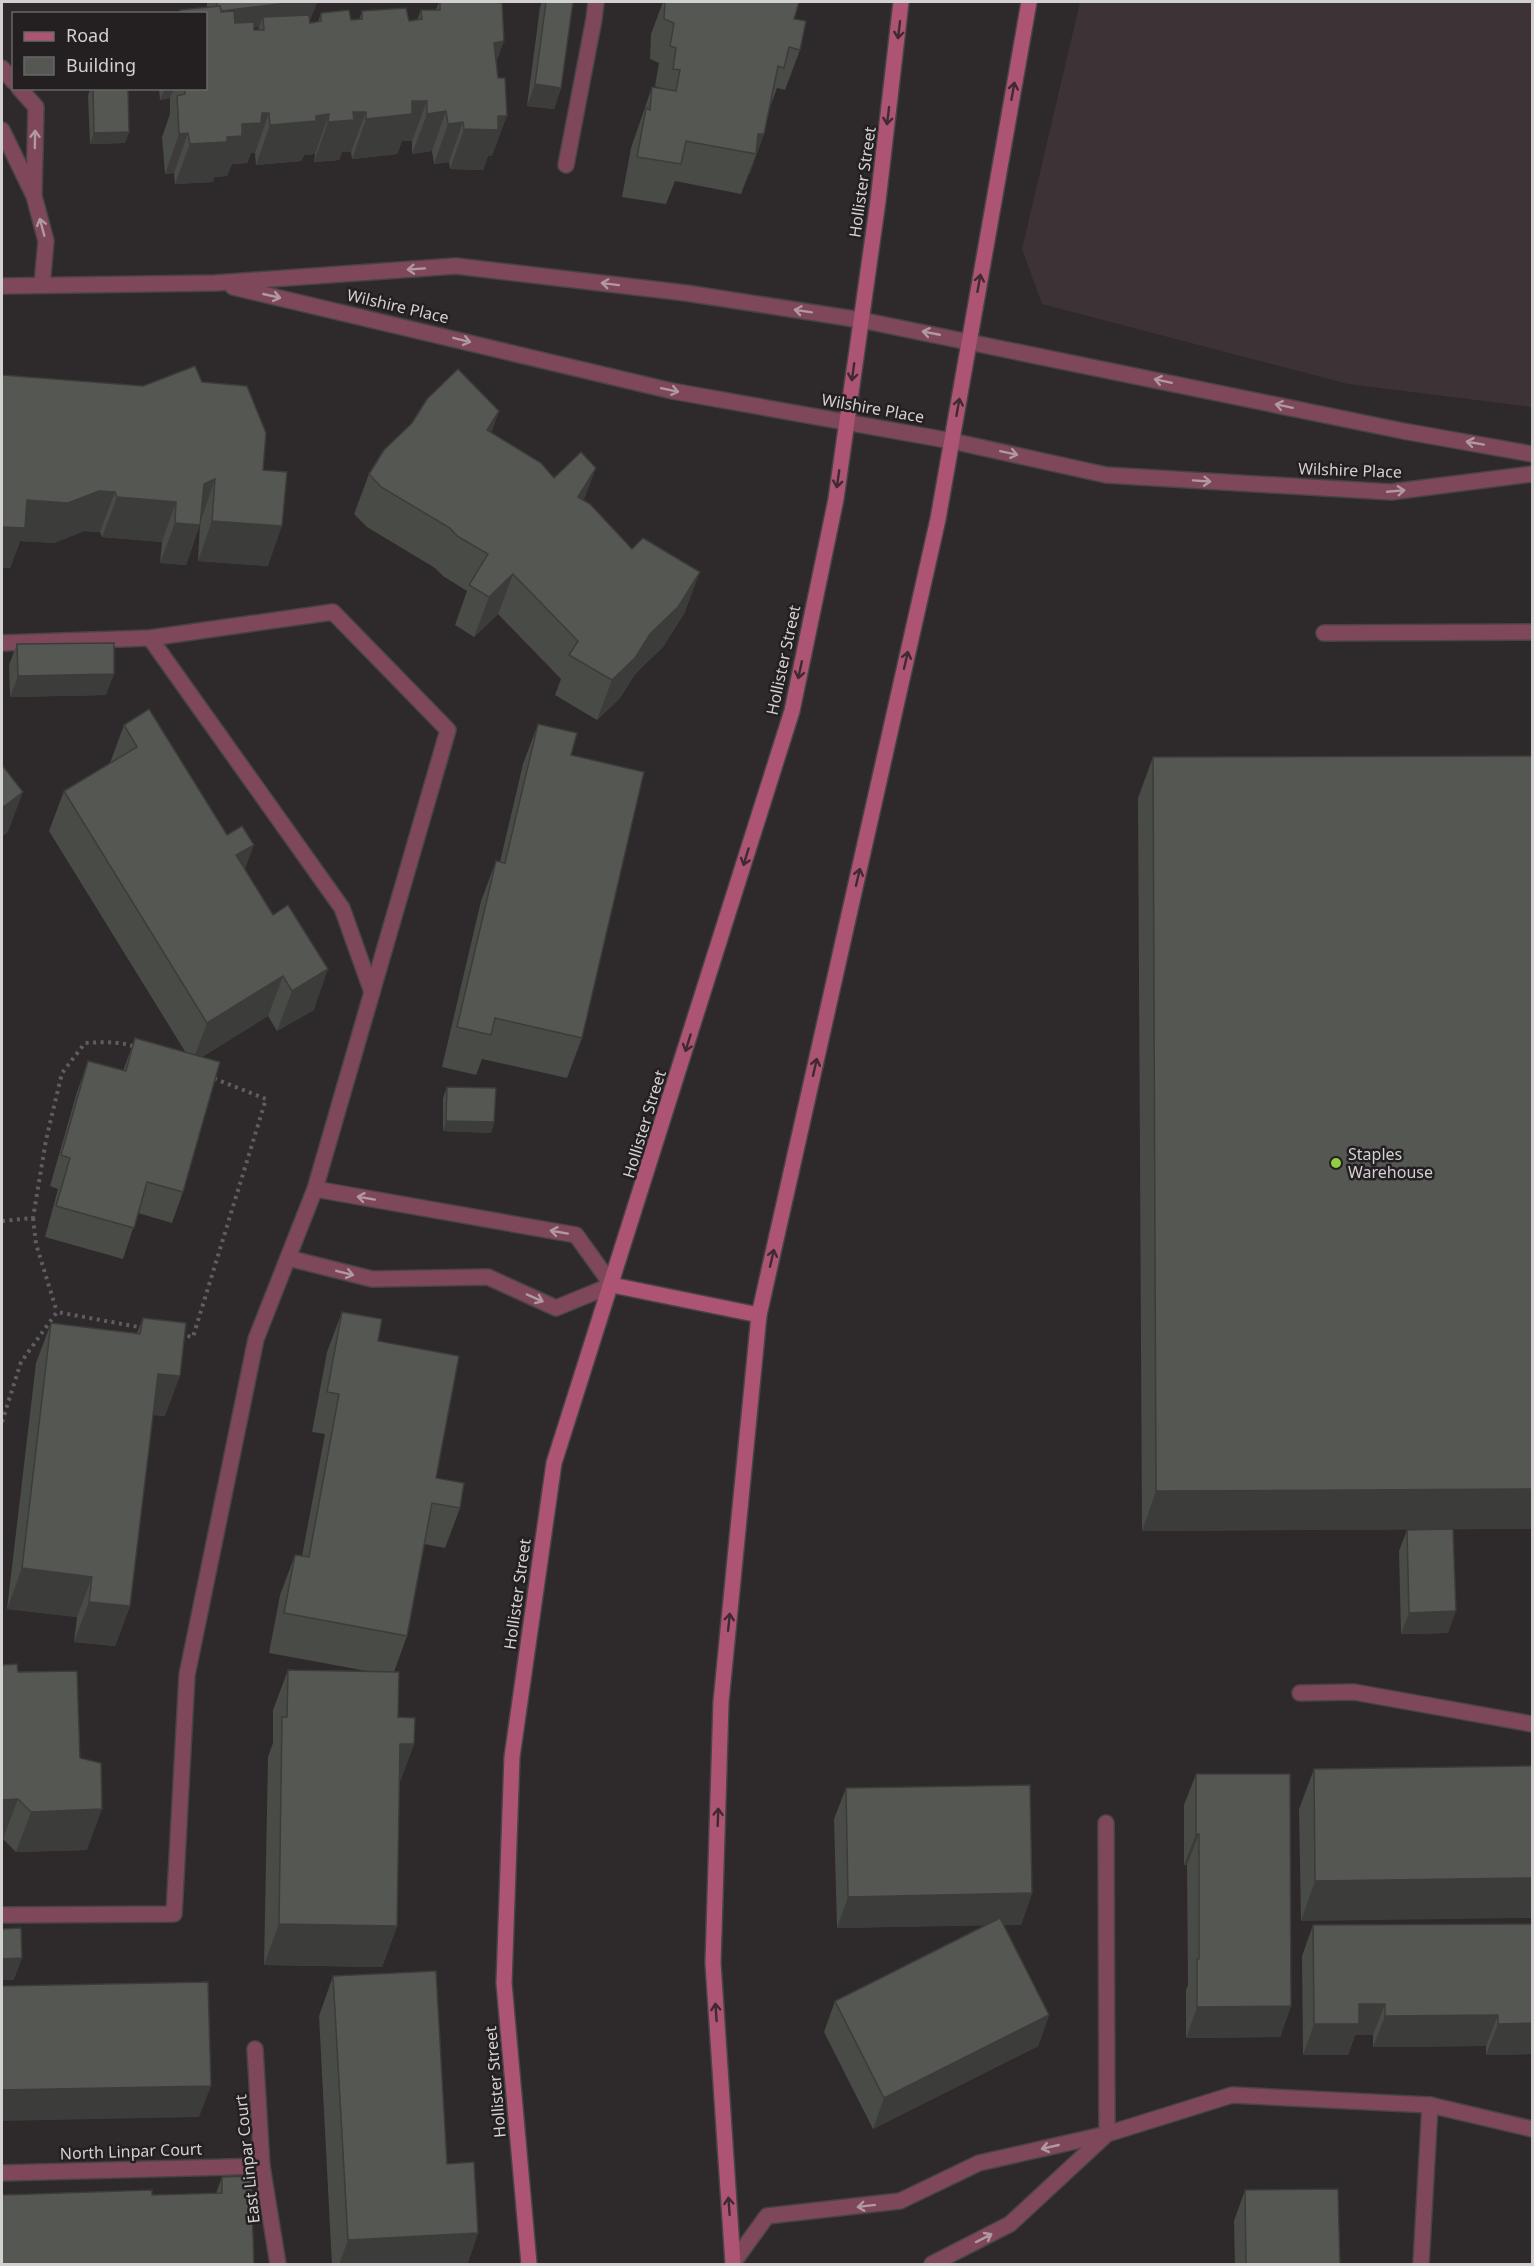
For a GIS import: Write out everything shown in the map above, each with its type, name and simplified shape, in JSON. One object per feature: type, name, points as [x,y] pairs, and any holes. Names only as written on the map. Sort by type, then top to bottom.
[{"type":"main road","name":"Hollister Street","points":[[529,2265],[504,1983],[512,1757],[554,1463],[792,711],[836,499],[878,201],[901,2]]},
{"type":"main road","points":[[731,2264],[713,1963],[721,1701],[759,1315],[933,543],[1029,2]]},
{"type":"main road","points":[[612,1285],[759,1315]]},
{"type":"street","points":[[566,165],[596,2]]},
{"type":"street","points":[[2,68],[12,80]]},
{"type":"street","points":[[21,90],[36,107],[34,196]]},
{"type":"street","points":[[2,130],[34,196],[46,241],[42,285]]},
{"type":"street","name":"Wilshire Place","points":[[2,286],[215,282],[456,266],[686,293],[861,320],[1403,430],[1533,454]]},
{"type":"street","name":"Wilshire Place","points":[[215,282],[672,391],[952,441],[1106,475],[1391,492],[1533,474]]},
{"type":"street","points":[[2,643],[150,638],[333,612],[448,730],[315,1189],[256,1339],[187,1675],[174,1914],[2,1915]]},
{"type":"street","points":[[1324,633],[1533,632]]},
{"type":"street","points":[[150,638],[342,908],[372,992]]},
{"type":"street","points":[[288,1258],[372,1280],[488,1277],[556,1308],[612,1285],[576,1235],[315,1189]]},
{"type":"street","points":[[1300,1693],[1354,1692],[1533,1724]]},
{"type":"street","points":[[932,2265],[1010,2224],[1107,2134],[1106,1823]]},
{"type":"street","name":"East Linpar Court","points":[[255,2049],[262,2166],[278,2265]]},
{"type":"street","points":[[731,2264],[767,2216],[900,2201],[979,2163],[1107,2134],[1232,2095],[1430,2105],[1533,2129]]},
{"type":"street","points":[[1422,2265],[1430,2105]]},
{"type":"street","name":"North Linpar Court","points":[[2,2173],[262,2166]]},
{"type":"path","points":[[57,1312],[36,1244],[33,1218],[46,1140],[62,1073],[85,1043],[106,1041],[138,1048]]},
{"type":"path","points":[[171,1333],[194,1337],[266,1099],[204,1074]]},
{"type":"path","points":[[2,1221],[33,1218]]},
{"type":"path","points":[[57,1312],[148,1329]]},
{"type":"path","points":[[2,1422],[21,1362],[57,1312]]},
{"type":"shaded area","points":[[1080,2],[1532,2],[1532,407],[1348,384],[1042,304],[1022,249]]},
{"type":"building","points":[[217,2],[297,2],[221,11],[220,6],[217,7]]},
{"type":"building","points":[[440,2],[502,3],[504,41],[494,43],[498,78],[505,78],[507,116],[498,116],[498,130],[464,129],[463,122],[448,124],[446,111],[427,114],[427,101],[412,101],[412,114],[366,119],[366,112],[353,112],[354,120],[328,122],[329,114],[316,116],[316,121],[270,125],[269,113],[262,113],[261,123],[242,124],[242,136],[227,137],[227,142],[190,144],[188,133],[179,134],[177,96],[185,94],[185,90],[207,90],[207,12],[180,12],[180,10],[220,6],[221,12],[234,11],[235,23],[254,22],[254,30],[264,30],[263,17],[309,15],[310,23],[321,21],[321,13],[349,10],[351,20],[362,19],[362,11],[406,8],[409,21],[422,19],[421,10],[440,10]]},
{"type":"building","points":[[546,2],[573,2],[561,88],[535,84]]},
{"type":"building","points":[[665,2],[799,2],[794,19],[806,21],[800,50],[789,47],[784,68],[778,66],[764,134],[758,134],[756,154],[686,141],[681,164],[637,157],[646,108],[650,110],[652,87],[676,91],[680,70],[673,69],[676,48],[670,46],[674,23],[664,19]]},
{"type":"building","points":[[93,90],[128,90],[129,132],[94,133]]},
{"type":"building","points":[[195,366],[202,382],[247,386],[266,433],[263,470],[287,472],[282,526],[212,521],[215,479],[204,484],[200,525],[175,523],[176,502],[117,497],[115,492],[99,491],[68,503],[27,500],[25,528],[2,527],[2,375],[143,386]]},
{"type":"building","points":[[458,369],[499,411],[487,430],[541,463],[554,478],[581,452],[596,468],[578,497],[590,504],[632,549],[643,538],[700,572],[678,607],[650,634],[635,658],[612,680],[569,655],[578,641],[513,574],[489,597],[469,585],[488,554],[457,536],[450,528],[381,487],[369,474],[384,450],[412,423],[427,399]]},
{"type":"building","points":[[114,643],[114,674],[18,676],[17,644]]},
{"type":"building","points":[[149,709],[227,835],[242,826],[254,845],[236,855],[273,915],[288,905],[328,969],[292,991],[283,976],[207,1023],[64,791],[137,747],[124,725]]},
{"type":"building","points":[[538,724],[577,733],[571,755],[644,772],[582,1038],[495,1018],[491,1035],[457,1027],[496,861],[505,863]]},
{"type":"building","name":"Staples Warehouse","points":[[1533,756],[1533,1489],[1156,1491],[1153,757]]},
{"type":"building","points":[[2,765],[23,792],[2,808]]},
{"type":"building","points":[[135,1038],[220,1062],[183,1192],[147,1182],[134,1228],[56,1206],[70,1158],[61,1155],[88,1061],[126,1071]]},
{"type":"building","points":[[447,1087],[496,1088],[494,1122],[446,1121]]},
{"type":"building","points":[[342,1312],[382,1319],[378,1341],[459,1356],[436,1478],[464,1483],[460,1508],[432,1503],[407,1636],[284,1613],[295,1555],[309,1557],[339,1394],[327,1392]]},
{"type":"building","points":[[143,1318],[186,1323],[180,1376],[158,1374],[130,1606],[89,1602],[92,1577],[22,1568],[51,1323],[140,1334]]},
{"type":"building","points":[[1453,1529],[1456,1611],[1409,1613],[1407,1530]]},
{"type":"building","points":[[17,1664],[18,1672],[77,1671],[80,1758],[101,1763],[102,1809],[31,1812],[18,1799],[2,1800],[2,1665]]},
{"type":"building","points":[[288,1670],[399,1672],[398,1717],[415,1718],[414,1744],[400,1744],[397,1926],[279,1924],[282,1717],[287,1717]]},
{"type":"building","points":[[1533,1766],[1533,1878],[1315,1881],[1314,1769]]},
{"type":"building","points":[[1196,1774],[1290,1774],[1291,2006],[1197,2007],[1199,1834],[1196,1834]]},
{"type":"building","points":[[1030,1785],[1032,1893],[848,1897],[846,1788]]},
{"type":"building","points":[[1000,1918],[1049,2015],[884,2098],[835,2001]]},
{"type":"building","points":[[1533,1924],[1533,2023],[1498,2024],[1498,2015],[1385,2016],[1385,2004],[1359,2004],[1359,2024],[1314,2024],[1313,1925]]},
{"type":"building","points":[[21,1928],[22,1958],[2,1959],[2,1929]]},
{"type":"building","points":[[436,1971],[447,2164],[474,2162],[478,2233],[348,2240],[333,1976]]},
{"type":"building","points":[[208,1982],[211,2086],[2,2090],[2,1986]]},
{"type":"building","points":[[251,2176],[254,2265],[2,2265],[2,2195],[152,2190],[152,2195],[222,2193],[222,2177]]},
{"type":"building","points":[[1338,2189],[1340,2265],[1246,2265],[1245,2190]]},
{"type":"place","name":"Staples Warehouse","points":[[1336,1163]]}]
